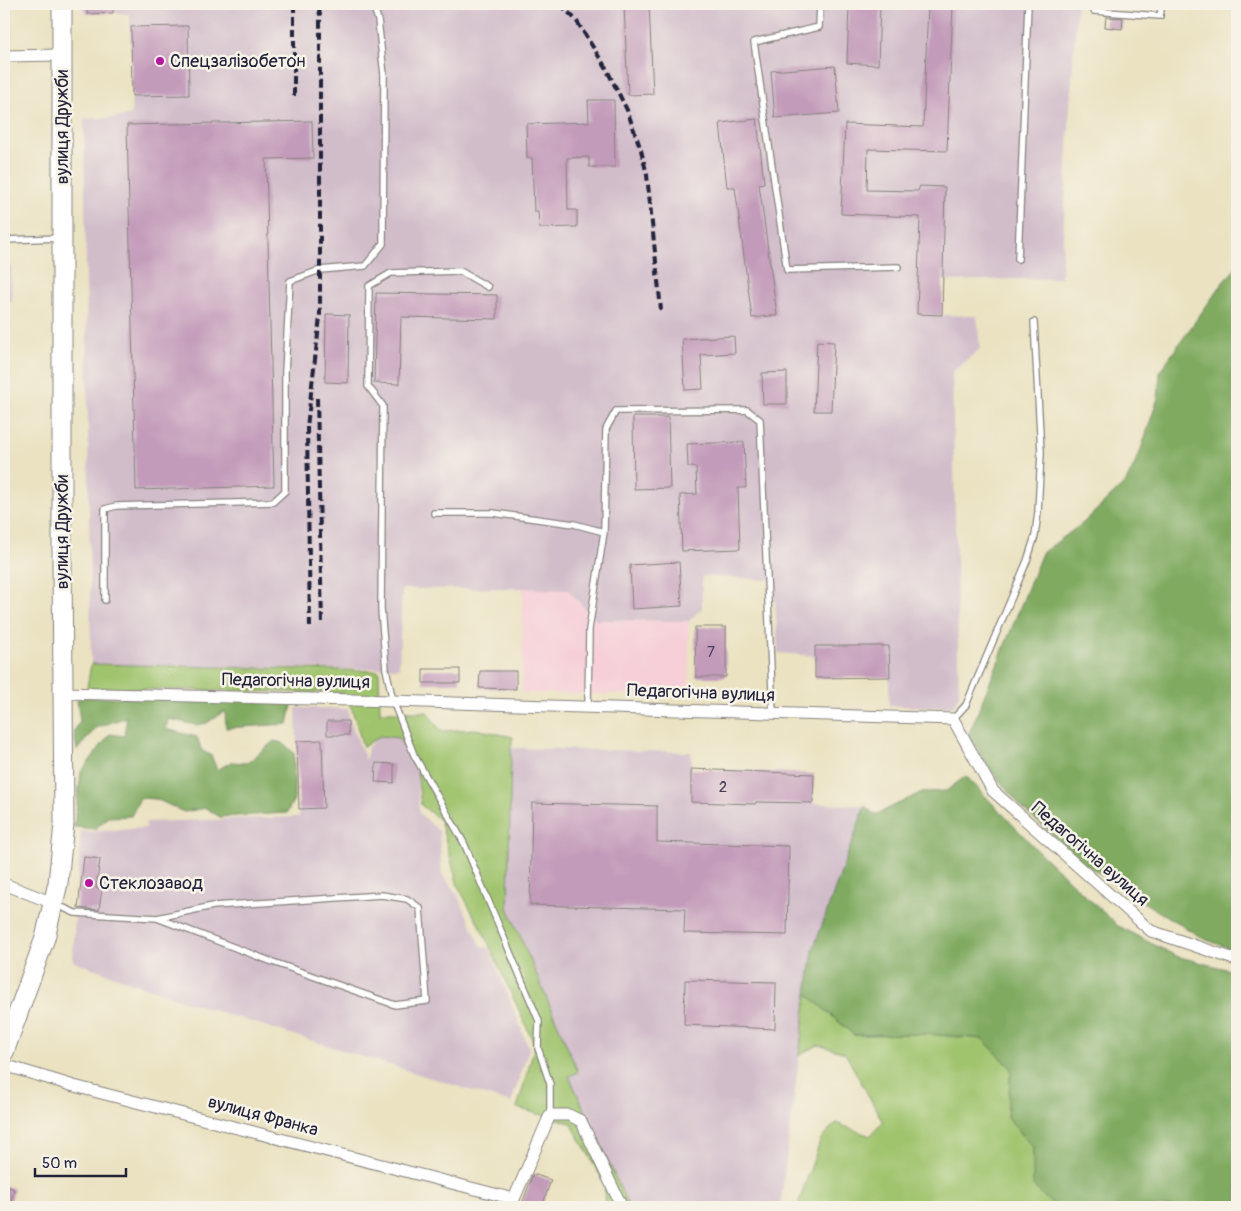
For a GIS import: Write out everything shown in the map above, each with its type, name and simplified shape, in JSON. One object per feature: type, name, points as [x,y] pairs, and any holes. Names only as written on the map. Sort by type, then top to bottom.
[{"type":"main road","name":"вулиця Дружби","points":[[4,1052],[45,938],[58,883],[64,824],[62,4]]},
{"type":"street","points":[[4,56],[62,55]]},
{"type":"street","name":"Педагогічна вулиця","points":[[63,693],[393,701],[953,719],[992,791],[1151,931],[1237,960]]},
{"type":"street","points":[[4,884],[53,903]]},
{"type":"street","name":"вулиця Франка","points":[[4,1065],[74,1086],[513,1203]]},
{"type":"street","points":[[513,1203],[550,1115],[569,1115],[581,1121],[622,1207]]},
{"type":"lane","points":[[105,600],[105,509],[116,506],[273,502],[285,492],[285,372],[290,281],[320,270],[365,266],[384,244],[384,75],[378,20],[373,4]]},
{"type":"lane","points":[[820,4],[818,27],[754,42],[787,270],[898,267]]},
{"type":"lane","points":[[1018,259],[1028,4]]},
{"type":"lane","points":[[1095,4],[1094,11],[1160,16],[1162,4]]},
{"type":"lane","points":[[4,240],[62,238]]},
{"type":"lane","points":[[488,287],[460,272],[391,273],[369,286],[368,386],[383,406],[381,608],[386,669],[393,701],[414,755],[464,843],[539,1021],[538,1048],[550,1084],[550,1115]]},
{"type":"lane","points":[[953,719],[966,705],[1027,561],[1035,536],[1041,452],[1034,322]]},
{"type":"lane","points":[[588,707],[589,629],[604,532],[606,429],[616,411],[747,410],[760,420],[773,713]]},
{"type":"lane","points":[[434,513],[493,513],[574,524],[604,532]]},
{"type":"lane","points":[[53,903],[75,913],[156,918],[213,906],[382,895],[407,899],[420,908],[426,1001],[395,1005],[156,918]]},
{"type":"shaded area","points":[[4,4],[11,4],[12,40],[4,40]]},
{"type":"shaded area","points":[[81,4],[1077,4],[1061,278],[943,281],[942,315],[977,316],[980,349],[952,372],[959,695],[953,707],[889,706],[889,677],[815,678],[815,656],[778,653],[774,580],[702,576],[702,608],[689,621],[596,620],[568,590],[522,588],[402,589],[399,668],[342,669],[91,664],[84,119],[122,117],[131,114],[132,96],[130,14],[87,14]]},
{"type":"shaded area","points":[[4,266],[11,266],[12,302],[4,302]]},
{"type":"shaded area","points":[[522,588],[568,590],[596,620],[689,621],[689,695],[522,693]]},
{"type":"shaded area","points":[[296,708],[348,709],[349,719],[366,760],[368,747],[380,736],[398,738],[416,762],[419,813],[439,831],[442,874],[458,896],[481,946],[489,948],[529,1049],[511,1103],[178,999],[73,961],[81,832],[146,828],[146,822],[299,817]]},
{"type":"shaded area","points":[[511,748],[691,752],[692,769],[814,774],[813,803],[865,806],[813,950],[780,1207],[629,1207],[569,1076],[578,1072],[508,908]]},
{"type":"green space","points":[[1237,267],[1237,951],[1204,939],[1085,864],[1022,808],[987,765],[969,734],[1042,553],[1083,523],[1126,482],[1139,455],[1158,398],[1160,371],[1224,281]]},
{"type":"green space","points":[[91,664],[379,671],[380,712],[427,712],[441,731],[475,729],[513,737],[511,748],[508,908],[578,1072],[569,1076],[629,1207],[604,1207],[605,1184],[571,1123],[517,1108],[535,1046],[486,938],[458,886],[440,820],[421,805],[416,762],[398,738],[380,736],[363,747],[352,709],[344,693],[87,688]]},
{"type":"green space","points":[[87,697],[293,701],[288,724],[226,728],[225,711],[207,723],[196,725],[168,719],[166,729],[197,737],[202,751],[211,755],[217,770],[231,762],[247,763],[274,741],[283,743],[294,753],[294,799],[287,813],[220,817],[206,808],[184,812],[156,799],[140,798],[131,816],[108,817],[95,829],[74,827],[81,772],[110,734],[124,736],[127,717],[96,728],[77,750],[74,731],[80,721],[77,700]]},
{"type":"green space","points":[[966,776],[1040,853],[1118,926],[1176,956],[1237,972],[1237,1207],[1055,1207],[1033,1186],[1033,1147],[1007,1117],[1011,1068],[983,1039],[927,1034],[854,1035],[807,994],[813,950],[865,806],[875,815],[922,792],[946,791]]},
{"type":"green space","points":[[807,994],[854,1035],[927,1034],[983,1039],[1011,1068],[1007,1117],[1033,1147],[1034,1186],[1055,1207],[797,1207],[821,1139],[836,1123],[870,1136],[883,1122],[845,1053],[818,1045],[799,1056]]},
{"type":"building","points":[[87,4],[113,4],[113,13],[87,14]]},
{"type":"building","points":[[624,4],[649,4],[653,94],[628,95]]},
{"type":"building","points":[[849,4],[880,4],[878,65],[847,63]]},
{"type":"building","points":[[928,4],[953,4],[947,151],[868,149],[867,190],[918,191],[920,186],[945,187],[942,315],[917,314],[920,217],[841,214],[845,124],[923,127]]},
{"type":"building","points":[[1106,17],[1123,18],[1122,29],[1105,27]]},
{"type":"building","name":"Спецзалізобетон","points":[[188,26],[189,95],[132,96],[131,27]]},
{"type":"building","points":[[835,66],[839,113],[775,118],[771,71]]},
{"type":"building","points":[[588,100],[614,100],[615,167],[589,167],[589,157],[567,158],[568,210],[577,210],[577,227],[539,228],[538,211],[534,211],[532,158],[527,158],[526,124],[589,122]]},
{"type":"building","points":[[757,119],[764,183],[759,184],[777,315],[752,318],[735,187],[727,187],[720,123]]},
{"type":"building","points":[[312,121],[313,158],[266,159],[274,486],[136,490],[127,125]]},
{"type":"building","points":[[376,293],[497,295],[497,319],[401,317],[399,384],[374,383]]},
{"type":"building","points":[[326,314],[349,315],[348,383],[325,382]]},
{"type":"building","points":[[734,336],[735,353],[701,355],[703,389],[685,390],[682,339]]},
{"type":"building","points":[[817,341],[834,342],[831,411],[814,411]]},
{"type":"building","points":[[787,372],[787,404],[763,404],[762,373]]},
{"type":"building","points":[[633,417],[668,417],[670,488],[634,489]]},
{"type":"building","points":[[744,442],[746,488],[738,488],[740,549],[682,551],[680,495],[697,494],[696,467],[688,467],[687,444]]},
{"type":"building","points":[[679,562],[682,606],[632,609],[630,565]]},
{"type":"building","points":[[695,627],[726,627],[726,677],[696,677]]},
{"type":"building","points":[[815,646],[889,646],[890,677],[815,678]]},
{"type":"building","points":[[423,669],[460,669],[460,683],[423,683]]},
{"type":"building","points":[[480,671],[516,671],[516,689],[479,688]]},
{"type":"building","points":[[327,721],[348,721],[349,735],[327,735]]},
{"type":"building","points":[[322,740],[324,808],[299,809],[297,741]]},
{"type":"building","points":[[376,763],[394,764],[394,783],[375,782]]},
{"type":"building","points":[[691,769],[814,774],[813,803],[691,802]]},
{"type":"building","points":[[532,803],[657,806],[657,842],[789,846],[787,935],[684,933],[685,909],[530,905]]},
{"type":"building","name":"Стеклозавод","points":[[84,857],[100,859],[96,888],[102,889],[99,910],[78,908]]},
{"type":"building","points":[[685,980],[776,982],[775,1029],[684,1025]]},
{"type":"building","points":[[533,1174],[551,1180],[542,1207],[522,1204]]},
{"type":"building","points":[[4,1185],[14,1189],[10,1207],[4,1207]]},
{"type":"railway","points":[[294,4],[294,97]]},
{"type":"railway","points":[[310,627],[307,427],[320,317],[320,15],[318,4]]},
{"type":"railway","points":[[560,4],[576,20],[606,68],[627,110],[641,150],[647,175],[661,310]]},
{"type":"railway","points":[[317,398],[322,625]]},
{"type":"place","name":"Спецзалізобетон","points":[[160,61]]},
{"type":"place","name":"Стеклозавод","points":[[89,883]]}]
